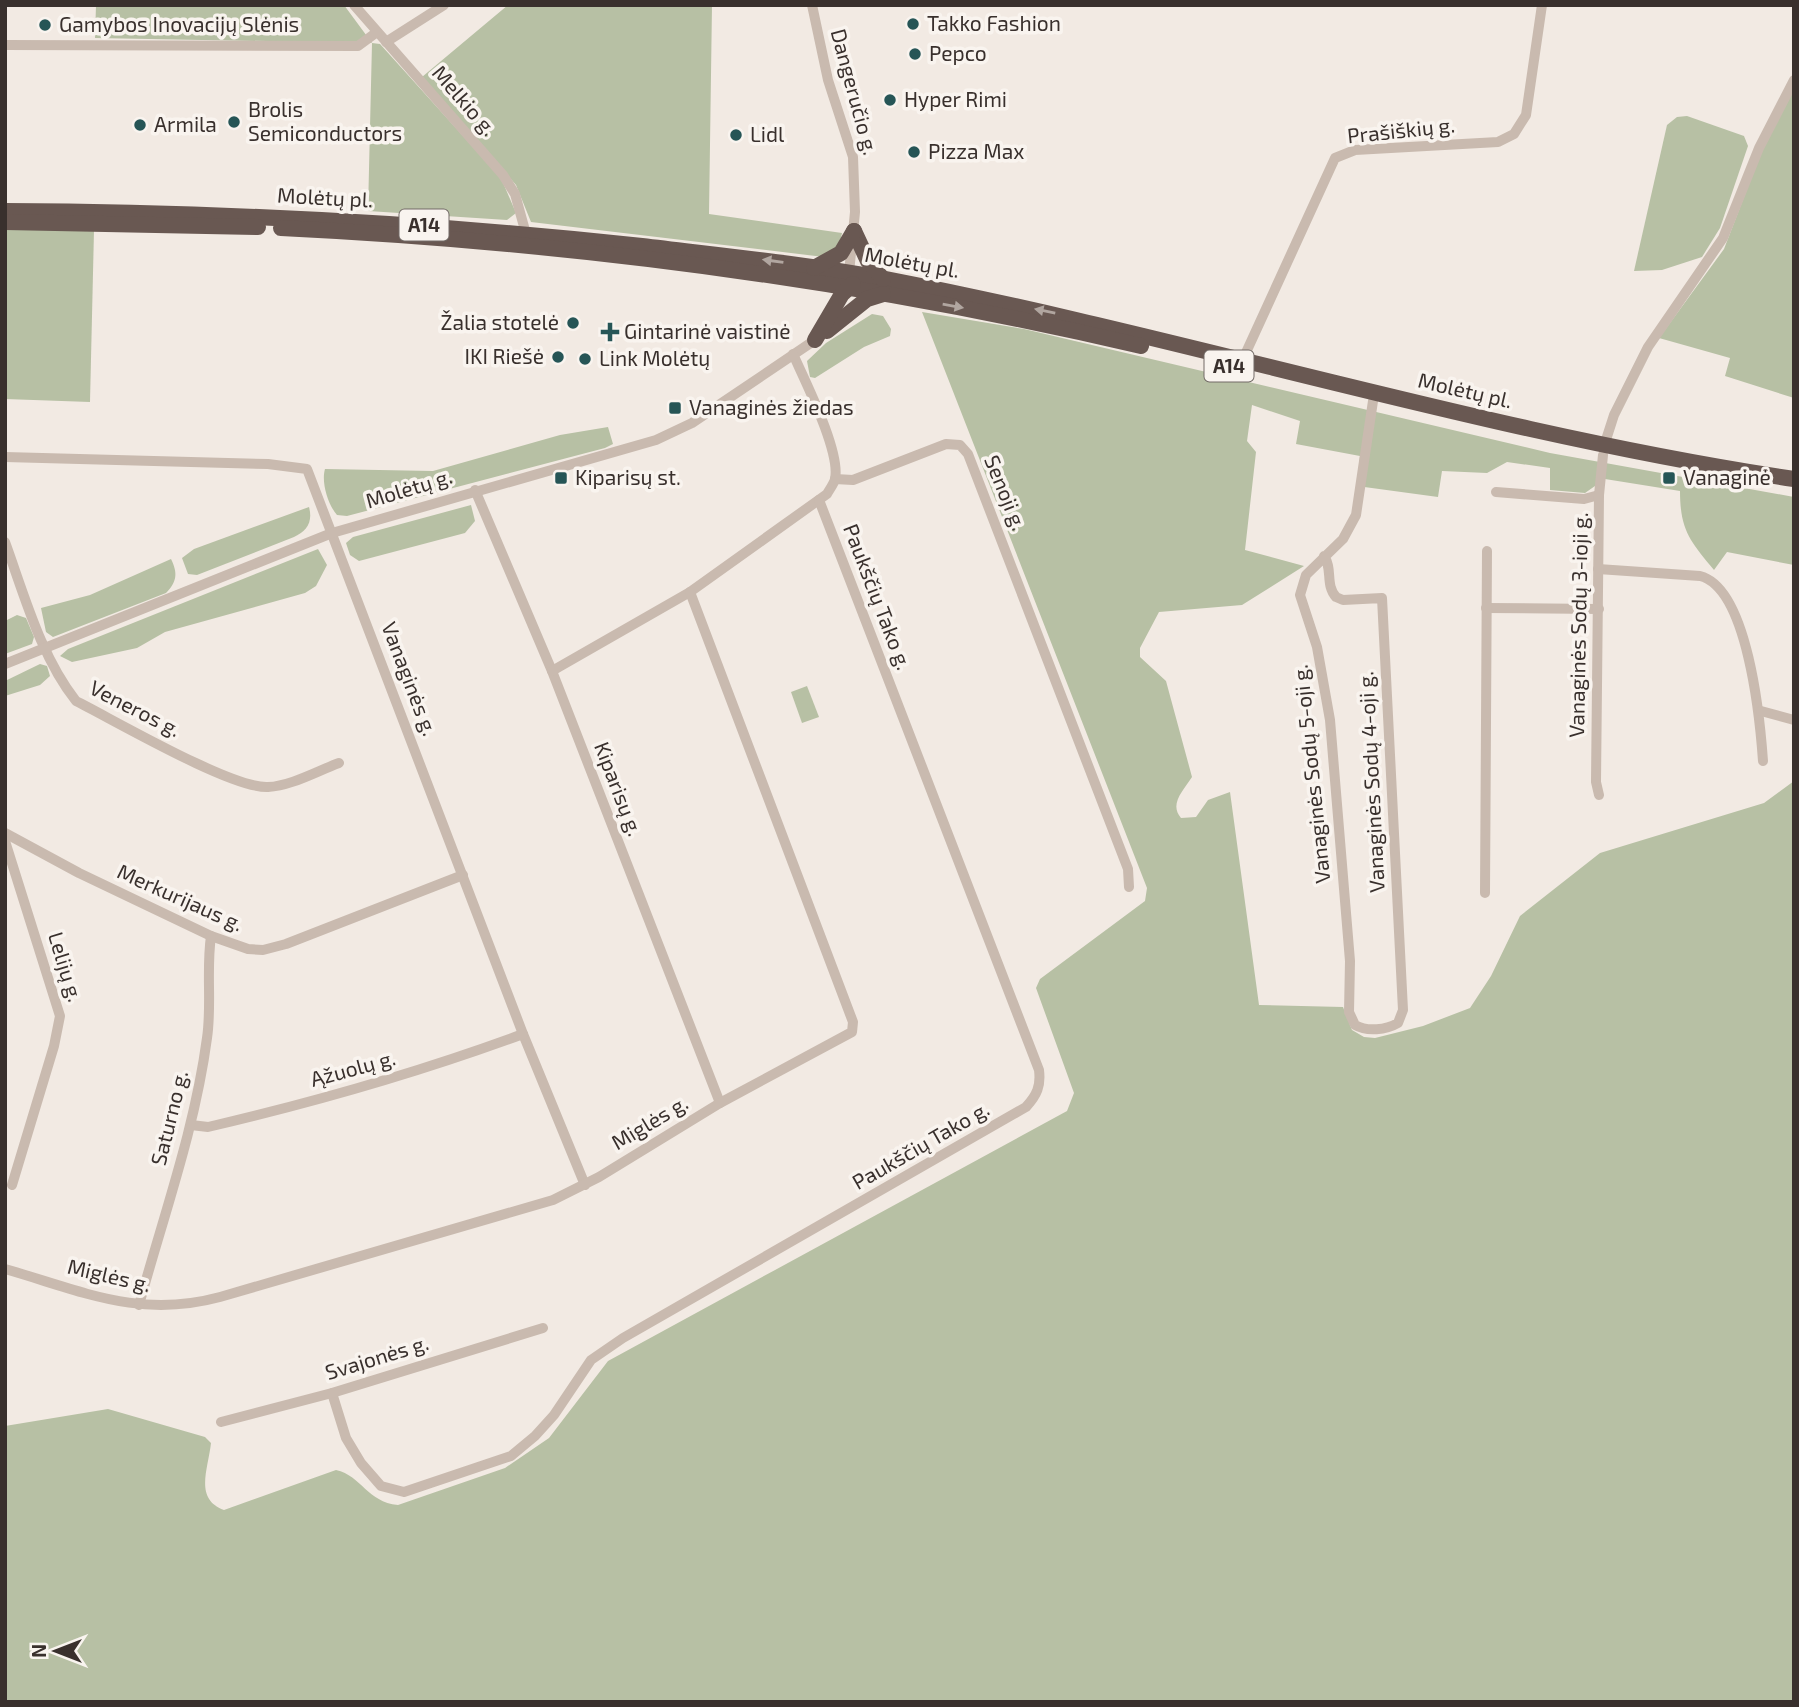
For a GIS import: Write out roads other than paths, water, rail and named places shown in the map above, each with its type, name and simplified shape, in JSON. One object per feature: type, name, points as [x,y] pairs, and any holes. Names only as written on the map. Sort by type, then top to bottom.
[{"type":"highway","name":"Molėtų pl.","points":[[5,211],[260,216],[526,233],[813,275]]},
{"type":"highway","name":"Molėtų pl.","points":[[5,222],[261,227],[414,235],[846,278],[1053,312],[1604,450],[1794,479]]},
{"type":"highway","points":[[833,319],[827,298],[813,275],[841,253],[854,231]]},
{"type":"highway","points":[[854,231],[880,283]]},
{"type":"highway","points":[[833,319],[846,278],[880,283]]},
{"type":"highway","points":[[815,340],[833,319],[867,299],[880,283]]},
{"type":"highway","name":"Molėtų pl.","points":[[880,283],[1373,401],[1794,489]]},
{"type":"street","name":"Melkio g.","points":[[354,5],[503,175],[515,194],[526,233]]},
{"type":"street","points":[[386,42],[444,5]]},
{"type":"street","name":"Dangeručio g.","points":[[812,5],[828,80],[853,157],[854,231],[846,278]]},
{"type":"street","name":"Prašiškių g.","points":[[1243,359],[1335,158],[1355,150],[1498,142],[1518,130],[1528,105],[1542,5]]},
{"type":"street","points":[[5,46],[358,46],[377,32]]},
{"type":"street","name":"Vanaginės Sodų 3-ioji g.","points":[[1599,795],[1595,782],[1599,495],[1604,450],[1614,415],[1648,347],[1723,238],[1759,148],[1794,80]]},
{"type":"street","name":"Molėtų g.","points":[[5,664],[332,533],[475,490],[637,446],[673,433],[815,340]]},
{"type":"street","points":[[552,671],[690,592],[827,494],[835,479],[835,468],[821,418],[793,354]]},
{"type":"street","name":"Vanaginės Sodų 5-oji g.","points":[[1369,1029],[1355,1026],[1349,1013],[1350,961],[1330,720],[1317,647],[1300,595],[1306,575],[1343,539],[1356,515],[1373,401]]},
{"type":"street","name":"Senoji g.","points":[[835,479],[853,480],[946,444],[960,445],[968,454],[1123,857],[1129,887]]},
{"type":"street","name":"Vanaginės g.","points":[[5,457],[302,466],[311,474],[523,1034],[584,1185]]},
{"type":"street","name":"Kiparisų g.","points":[[475,490],[552,671],[720,1103]]},
{"type":"street","points":[[1496,492],[1584,499],[1599,495]]},
{"type":"street","name":"Paukščių Tako g.","points":[[332,1392],[353,1450],[374,1479],[388,1490],[412,1490],[511,1456],[554,1415],[591,1360],[623,1338],[1026,1107],[1036,1095],[1040,1082],[1039,1070],[819,500]]},
{"type":"street","name":"Veneros g.","points":[[5,542],[62,684],[76,701],[234,780],[270,787],[339,764]]},
{"type":"street","points":[[1485,893],[1487,551]]},
{"type":"street","name":"Vanaginės Sodų 4-oji g.","points":[[1324,556],[1331,592],[1336,597],[1343,600],[1382,598],[1403,1010],[1395,1026],[1369,1029]]},
{"type":"street","points":[[1598,569],[1700,576],[1713,581],[1737,619],[1761,711],[1763,761]]},
{"type":"street","name":"Miglės g.","points":[[5,1269],[139,1305],[185,1306],[211,1300],[553,1200],[584,1185],[720,1103],[848,1035],[853,1027],[690,592]]},
{"type":"street","points":[[1486,608],[1599,609]]},
{"type":"street","points":[[1761,711],[1794,720]]},
{"type":"street","name":"Merkurijaus g.","points":[[5,833],[79,873],[211,936],[248,949],[271,948],[328,929],[464,875]]},
{"type":"street","name":"Lelijų g.","points":[[5,841],[60,1016],[54,1046],[12,1185]]},
{"type":"street","name":"Saturno g.","points":[[139,1305],[191,1125],[208,1036],[211,936]]},
{"type":"street","name":"Ąžuolų g.","points":[[191,1125],[208,1127],[373,1084],[443,1064],[523,1034]]},
{"type":"street","name":"Svajonės g.","points":[[221,1422],[332,1392],[543,1328]]},
{"type":"place","name":"Takko Fashion","points":[[913,24]]},
{"type":"place","name":"Gamybos Inovacijų Slėnis","points":[[45,25]]},
{"type":"place","name":"Pepco","points":[[915,54]]},
{"type":"place","name":"Hyper Rimi","points":[[890,100]]},
{"type":"place","name":"Brolis Semiconductors","points":[[234,122]]},
{"type":"place","name":"Armila","points":[[140,125]]},
{"type":"place","name":"Lidl","points":[[736,135]]},
{"type":"place","name":"Pizza Max","points":[[914,152]]},
{"type":"place","name":"Žalia stotelė","points":[[573,323]]},
{"type":"place","name":"Gintarinė vaistinė","points":[[610,332]]},
{"type":"place","name":"IKI Riešė","points":[[558,357]]},
{"type":"place","name":"Link Molėtų","points":[[585,359]]},
{"type":"place","name":"Vanaginės žiedas","points":[[675,408]]},
{"type":"place","name":"Kiparisų st.","points":[[561,478]]},
{"type":"place","name":"Vanaginė","points":[[1669,478]]}]
